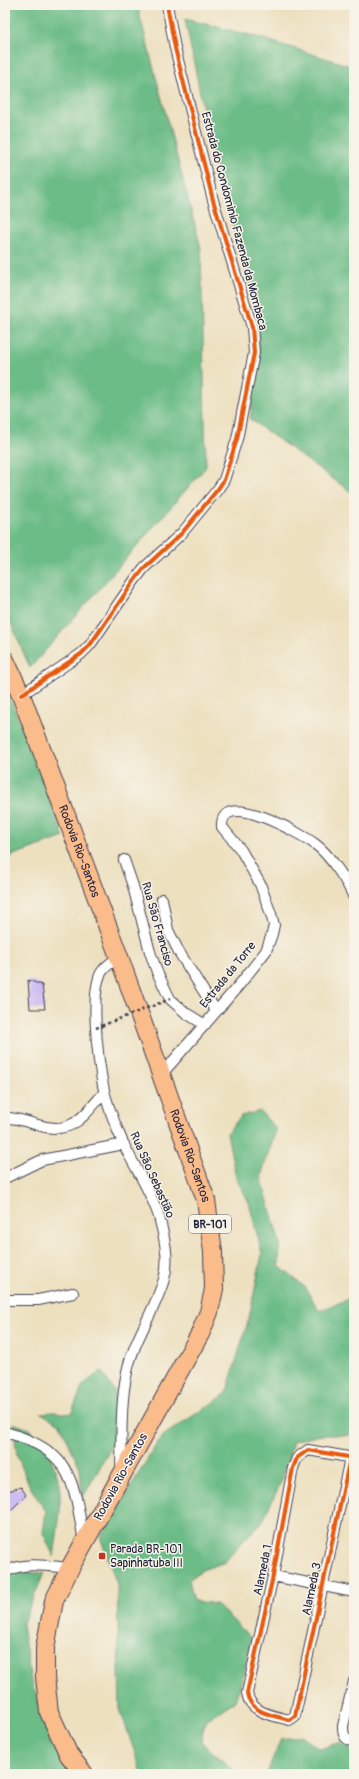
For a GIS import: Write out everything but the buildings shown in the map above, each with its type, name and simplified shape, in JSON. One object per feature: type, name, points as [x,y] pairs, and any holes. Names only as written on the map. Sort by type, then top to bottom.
[{"type":"highway","name":"Rodovia Rio-Santos","points":[[5,660],[21,695],[206,1200],[214,1252],[214,1289],[209,1312],[200,1334],[121,1479],[70,1568],[54,1601],[45,1648],[45,1677],[49,1712],[69,1755],[84,1774]]},
{"type":"street","name":"Estrada do Condominio Fazenda da Mombaca","points":[[21,695],[81,654],[90,645],[144,568],[182,533],[218,489],[228,470],[237,439],[254,352],[252,326],[213,200],[175,48],[167,5]]},
{"type":"street","name":"Estrada da Torre","points":[[161,1075],[205,1025],[266,951],[272,934],[274,925],[260,884],[241,850],[222,827],[224,816],[228,812],[233,810],[246,811],[293,831],[316,844],[332,862],[354,898]]},
{"type":"street","name":"Rua São Franciso","points":[[124,860],[133,886],[150,952],[157,972],[170,999],[186,1013],[205,1025]]},
{"type":"street","points":[[162,899],[168,930],[179,952],[216,1011]]},
{"type":"street","name":"Rua São Sebastião","points":[[118,957],[109,963],[101,972],[97,982],[94,1008],[104,1093],[124,1144],[144,1183],[158,1216],[166,1251],[164,1278],[140,1336],[128,1371],[123,1399],[121,1479]]},
{"type":"street","points":[[5,1118],[23,1120],[56,1129],[68,1127],[87,1113],[104,1093]]},
{"type":"street","points":[[5,1178],[42,1160],[124,1144]]},
{"type":"street","points":[[5,1300],[38,1300],[73,1293]]},
{"type":"street","points":[[5,1432],[18,1436],[41,1447],[59,1460],[69,1479],[75,1496],[84,1543]]},
{"type":"street","name":"Alameda 1","points":[[289,1720],[258,1710],[250,1705],[247,1693],[273,1576],[293,1468],[297,1458],[308,1450],[352,1458]]},
{"type":"street","name":"Alameda 3","points":[[289,1720],[295,1716],[352,1458]]},
{"type":"street","points":[[5,1572],[11,1568],[29,1565],[70,1568]]},
{"type":"street","points":[[273,1576],[354,1592]]},
{"type":"street","points":[[354,1681],[343,1726],[343,1734],[348,1740],[354,1742]]},
{"type":"path","points":[[96,1028],[170,999]]},
{"type":"green space","points":[[5,5],[137,5],[201,248],[206,467],[30,668],[5,609]]},
{"type":"green space","points":[[185,19],[250,35],[354,67],[354,494],[250,419],[258,363],[258,328],[252,292],[214,162]]},
{"type":"green space","points":[[5,686],[46,785],[64,837],[5,858]]},
{"type":"green space","points":[[260,1111],[276,1129],[261,1176],[280,1244],[279,1266],[306,1288],[319,1311],[346,1300],[354,1295],[354,1435],[322,1435],[293,1441],[281,1482],[262,1522],[240,1544],[225,1562],[202,1570],[189,1580],[194,1601],[216,1604],[251,1638],[244,1674],[235,1701],[205,1720],[201,1742],[234,1770],[235,1774],[144,1774],[141,1771],[120,1709],[117,1584],[100,1537],[161,1437],[226,1394],[249,1318],[262,1254],[249,1202],[236,1178],[227,1133],[241,1116]]},
{"type":"green space","points":[[101,1371],[115,1392],[113,1444],[82,1499],[80,1468],[60,1424],[41,1413],[54,1412],[71,1414],[83,1385]]},
{"type":"green space","points":[[13,1423],[29,1429],[49,1452],[60,1484],[60,1513],[54,1557],[43,1533],[46,1511],[30,1487],[17,1455]]},
{"type":"green space","points":[[6,1573],[44,1573],[22,1625],[31,1681],[52,1736],[73,1774],[5,1774]]},
{"type":"green space","points":[[301,1736],[320,1749],[340,1742],[354,1752],[354,1774],[269,1774],[268,1771],[281,1739]]},
{"type":"cycle path","points":[[21,695],[81,654],[90,645],[144,568],[182,533],[218,489],[224,480],[237,439],[254,353],[252,327],[213,200],[175,48],[167,5]]},
{"type":"cycle path","points":[[350,1458],[295,1716],[289,1720],[269,1715],[252,1705],[247,1693],[273,1576],[293,1468],[297,1458],[308,1450],[354,1458]]},
{"type":"place","name":"Parada BR-101 Sapinhatuba III","points":[[102,1556]]}]
